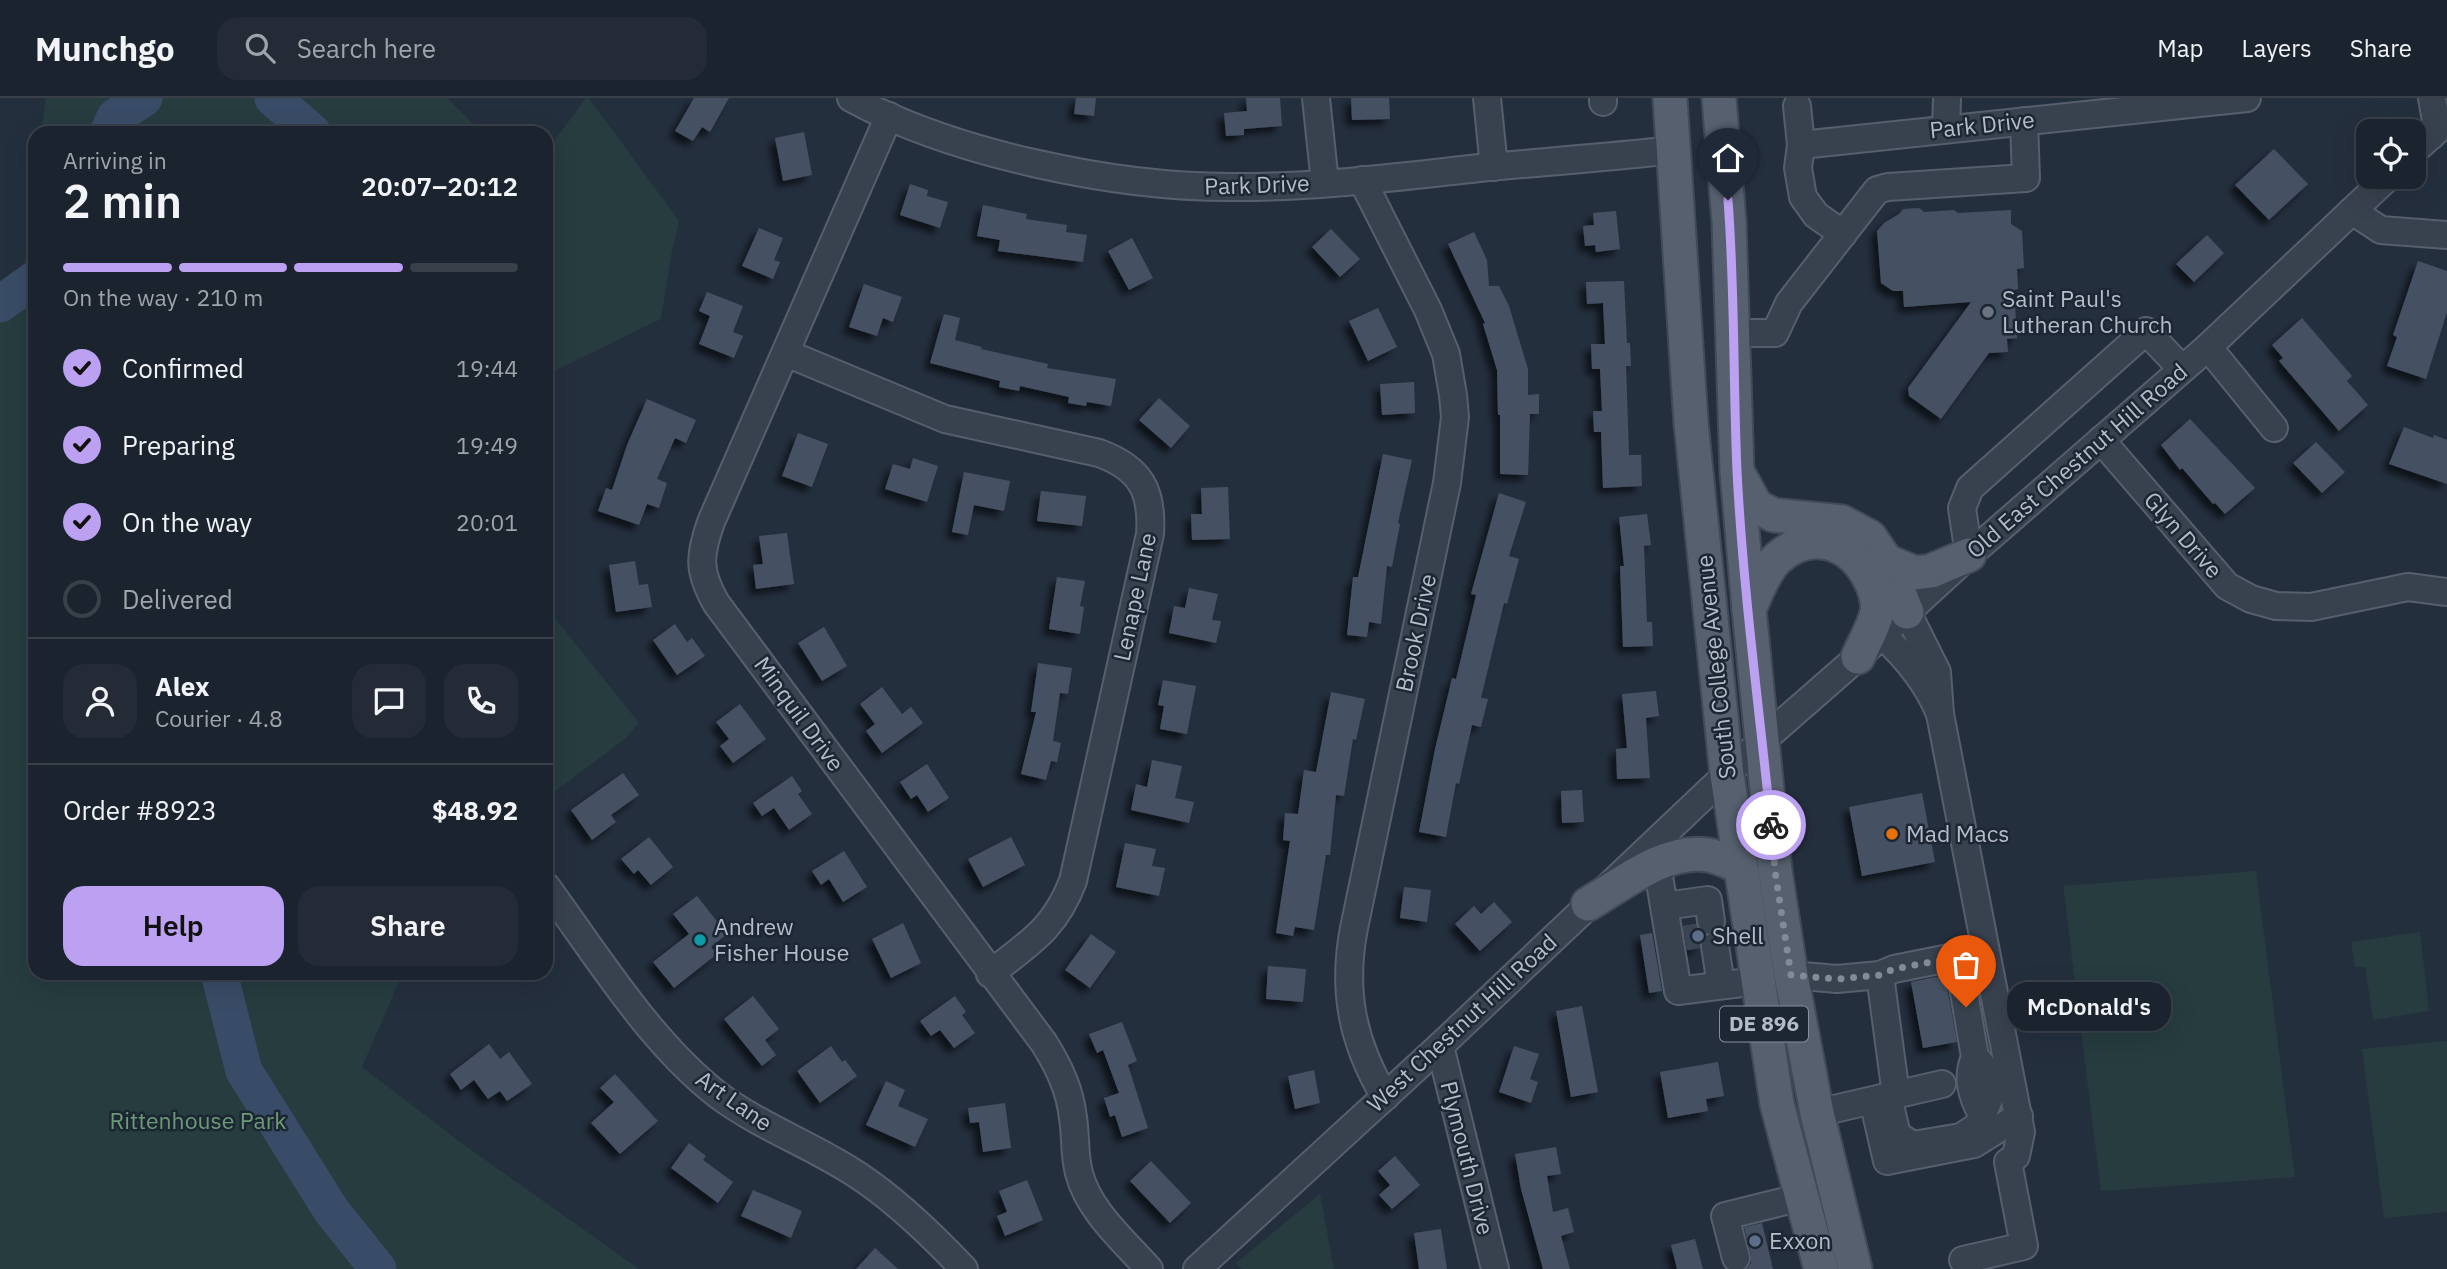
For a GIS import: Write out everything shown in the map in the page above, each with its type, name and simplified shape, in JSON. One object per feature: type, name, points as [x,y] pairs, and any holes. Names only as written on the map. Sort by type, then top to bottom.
[{"type":"main road","name":"South College Avenue","points":[[1670,98],[1691,423],[1727,775],[1777,1104],[1821,1269]]},
{"type":"main road","name":"South College Avenue","points":[[1719,98],[1730,222],[1737,472],[1748,610],[1775,871],[1817,1113],[1855,1269]]},
{"type":"main road","points":[[1737,472],[1756,506],[1773,515],[1842,522],[1870,537],[1886,561],[1907,612]]},
{"type":"main road","points":[[1748,610],[1769,569],[1778,558],[1811,541],[1827,542],[1844,549],[1859,560],[1874,585],[1878,611],[1858,657]]},
{"type":"main road","points":[[1886,561],[1915,573],[1931,571],[1969,555]]},
{"type":"main road","points":[[1588,904],[1657,864],[1683,856],[1708,855],[1741,876]]},
{"type":"street","name":"Park Drive","points":[[851,98],[889,116],[962,143],[1000,153],[1073,171],[1196,187],[1232,188],[1325,183],[1674,150]]},
{"type":"street","points":[[1316,98],[1325,183]]},
{"type":"street","points":[[1487,98],[1494,167]]},
{"type":"street","points":[[1946,129],[1947,98]]},
{"type":"street","name":"Park Drive","points":[[1801,145],[2024,121],[2160,102],[2247,98]]},
{"type":"street","points":[[2430,136],[2436,121],[2432,98]]},
{"type":"street","points":[[1797,106],[1801,145],[1798,168],[1802,197],[1816,215],[1843,234]]},
{"type":"street","name":"Minquil Drive","points":[[889,116],[711,522],[701,554],[702,569],[716,603],[1044,1043],[1065,1080],[1073,1119],[1079,1173],[1085,1190],[1105,1220],[1149,1269]]},
{"type":"street","points":[[1734,333],[1775,333],[1789,303],[1877,190],[1888,187],[2026,178],[2024,121]]},
{"type":"street","name":"Brook Drive","points":[[1362,180],[1438,332],[1451,376],[1455,417],[1447,483],[1349,958],[1348,986],[1354,1026],[1367,1063],[1384,1097]]},
{"type":"street","name":"Old East Chestnut Hill Road","points":[[1727,775],[1969,555],[2207,347],[2375,189]]},
{"type":"street","points":[[2352,211],[2381,230],[2447,235]]},
{"type":"street","points":[[1969,555],[1962,508],[1970,488],[2147,331],[2182,369]]},
{"type":"street","points":[[2207,347],[2274,428]]},
{"type":"street","name":"Lenape Lane","points":[[786,353],[945,419],[1099,453],[1117,460],[1130,468],[1139,480],[1150,505],[1150,534],[1073,881],[1061,909],[1044,930],[990,974]]},
{"type":"street","name":"Glyn Drive","points":[[2101,440],[2227,586],[2251,599],[2276,606],[2311,607],[2408,587],[2447,592]]},
{"type":"street","points":[[1907,612],[1937,672],[1940,714],[2019,1116],[2020,1145],[2017,1156],[2008,1162]]},
{"type":"street","points":[[1882,635],[1905,656],[1925,683],[1940,714]]},
{"type":"street","name":"West Chestnut Hill Road","points":[[1197,1269],[1440,1046],[1727,775]]},
{"type":"street","points":[[1657,864],[1678,991],[1757,981]]},
{"type":"street","points":[[1713,986],[1703,924],[1720,889],[1741,876]]},
{"type":"street","name":"Art Lane","points":[[553,895],[653,1031],[697,1077],[746,1114],[855,1173],[882,1192],[964,1269]]},
{"type":"street","points":[[1665,906],[1703,924]]},
{"type":"street","points":[[1791,975],[1837,979],[1880,975],[1894,969],[1986,950]]},
{"type":"street","points":[[1885,1097],[1897,1135],[1913,1145],[1961,1137],[1978,1126],[1992,1094],[1988,1071],[1975,1057],[1958,957]]},
{"type":"street","points":[[1880,975],[1887,1161],[1974,1144],[1987,1145],[2008,1162],[2024,1246],[1963,1260]]},
{"type":"street","name":"Plymouth Drive","points":[[1440,1046],[1495,1269]]},
{"type":"street","points":[[1817,1113],[1942,1084]]},
{"type":"street","points":[[1974,1144],[2019,1116]]},
{"type":"street","points":[[1736,1258],[1725,1216],[1802,1197]]},
{"type":"green space","points":[[46,98],[447,98],[476,126],[42,126]]},
{"type":"green space","points":[[586,98],[589,98],[679,221],[661,319],[553,372],[553,143]]},
{"type":"green space","name":"Rittenhouse Park","points":[[28,236],[28,980],[400,980],[362,1067],[463,1144],[639,1269],[0,1269],[0,304],[21,290]]},
{"type":"green space","points":[[553,616],[639,723],[626,738],[553,793]]},
{"type":"green space","points":[[2256,871],[2295,1177],[2101,1191],[2063,886]]},
{"type":"green space","points":[[2420,932],[2429,1011],[2373,1020],[2365,967],[2355,967],[2351,942]]},
{"type":"green space","points":[[2447,1041],[2447,1212],[2384,1218],[2362,1049]]},
{"type":"green space","points":[[1320,1194],[1334,1269],[1241,1269],[1236,1263]]},
{"type":"building","points":[[694,98],[729,98],[710,132],[702,127],[693,141],[675,131]]},
{"type":"building","points":[[1076,98],[1096,98],[1094,116],[1074,114]]},
{"type":"building","points":[[1246,98],[1280,98],[1282,126],[1244,129],[1244,135],[1226,136],[1224,113],[1247,111]]},
{"type":"building","points":[[1351,98],[1389,98],[1390,119],[1352,120]]},
{"type":"building","points":[[804,132],[812,175],[783,181],[775,138]]},
{"type":"building","points":[[2274,149],[2308,184],[2269,220],[2235,185]]},
{"type":"building","points":[[910,184],[928,190],[927,196],[948,202],[940,228],[900,215]]},
{"type":"building","points":[[983,205],[1027,214],[1026,219],[1067,225],[1066,232],[1087,235],[1083,262],[998,251],[1000,240],[977,236]]},
{"type":"building","name":"Saint Paul's Lutheran Church","points":[[1919,208],[1924,212],[1954,210],[1958,213],[2011,210],[2011,224],[2022,231],[2024,268],[2017,269],[2018,289],[2014,290],[2017,338],[2007,339],[2008,352],[1989,353],[1941,419],[1909,396],[1908,388],[1971,302],[1904,307],[1903,291],[1893,291],[1881,283],[1877,231],[1903,209]]},
{"type":"building","points":[[1616,211],[1620,249],[1596,252],[1595,245],[1585,246],[1583,226],[1594,225],[1593,213]]},
{"type":"building","points":[[759,228],[783,238],[774,260],[780,262],[773,279],[742,266]]},
{"type":"building","points":[[1331,229],[1360,259],[1340,277],[1312,247]]},
{"type":"building","points":[[1474,232],[1487,260],[1489,286],[1499,286],[1509,306],[1528,369],[1528,395],[1539,394],[1539,414],[1530,414],[1528,475],[1500,474],[1497,370],[1483,324],[1485,323],[1448,244]]},
{"type":"building","points":[[2207,235],[2224,253],[2194,282],[2176,264]]},
{"type":"building","points":[[1132,238],[1153,278],[1129,290],[1108,251]]},
{"type":"building","points":[[2418,261],[2447,271],[2447,312],[2426,379],[2387,366],[2397,337],[2393,335]]},
{"type":"building","points":[[1624,281],[1631,366],[1626,366],[1629,455],[1641,455],[1642,486],[1603,488],[1601,432],[1594,432],[1593,411],[1602,411],[1600,369],[1592,369],[1591,344],[1605,344],[1603,303],[1587,304],[1586,282]]},
{"type":"building","points":[[864,284],[902,297],[893,322],[883,318],[877,336],[849,327]]},
{"type":"building","points":[[707,292],[743,306],[733,332],[743,336],[734,358],[699,344],[710,316],[699,311]]},
{"type":"building","points":[[1378,308],[1397,347],[1368,361],[1349,321]]},
{"type":"building","points":[[944,314],[960,318],[955,340],[982,347],[981,349],[1048,364],[1047,368],[1116,379],[1111,406],[1087,402],[1086,406],[1068,403],[1069,397],[1020,386],[1019,391],[999,387],[1000,381],[930,363]]},
{"type":"building","points":[[2302,318],[2352,376],[2347,381],[2368,405],[2339,431],[2279,361],[2283,358],[2272,345]]},
{"type":"building","points":[[1414,382],[1415,413],[1382,415],[1380,384]]},
{"type":"building","points":[[1159,398],[1190,426],[1171,448],[1139,420]]},
{"type":"building","points":[[647,399],[696,420],[686,443],[675,438],[657,479],[667,483],[659,508],[647,504],[639,525],[598,511],[606,488],[612,490],[627,445]]},
{"type":"building","points":[[2190,419],[2255,488],[2225,514],[2182,468],[2180,470],[2161,445]]},
{"type":"building","points":[[2404,427],[2433,438],[2434,435],[2447,440],[2447,484],[2389,464]]},
{"type":"building","points":[[798,433],[828,444],[812,487],[782,476]]},
{"type":"building","points":[[2316,442],[2345,472],[2322,493],[2293,463]]},
{"type":"building","points":[[1383,454],[1412,460],[1398,523],[1400,524],[1392,567],[1387,566],[1381,624],[1369,622],[1367,637],[1347,635],[1353,577],[1358,577]]},
{"type":"building","points":[[913,458],[938,466],[927,502],[885,489],[893,464],[910,469]]},
{"type":"building","points":[[964,472],[1010,481],[1004,511],[974,505],[968,535],[952,532]]},
{"type":"building","points":[[1228,487],[1230,539],[1192,540],[1191,514],[1202,514],[1201,488]]},
{"type":"building","points":[[1041,491],[1086,496],[1082,526],[1037,521]]},
{"type":"building","points":[[1499,493],[1526,502],[1509,556],[1519,559],[1507,604],[1504,603],[1481,698],[1488,699],[1481,727],[1472,725],[1459,784],[1456,783],[1446,837],[1419,832],[1452,678],[1456,679],[1476,595],[1471,594]]},
{"type":"building","points":[[1647,514],[1651,545],[1644,546],[1647,622],[1652,622],[1653,646],[1623,647],[1620,566],[1624,566],[1619,517]]},
{"type":"building","points":[[787,533],[794,584],[756,589],[753,565],[763,564],[759,536]]},
{"type":"building","points":[[635,561],[639,585],[648,584],[652,607],[616,612],[609,565]]},
{"type":"building","points":[[1057,577],[1085,581],[1080,606],[1084,607],[1080,634],[1049,629]]},
{"type":"building","points":[[1189,588],[1218,594],[1212,620],[1221,621],[1216,643],[1169,633],[1174,606],[1185,608]]},
{"type":"building","points":[[675,624],[687,642],[692,638],[705,656],[677,675],[653,640]]},
{"type":"building","points":[[824,627],[847,666],[822,681],[798,643]]},
{"type":"building","points":[[1038,663],[1072,668],[1068,694],[1060,693],[1053,741],[1061,743],[1057,762],[1051,761],[1046,780],[1021,774],[1036,712],[1031,712]]},
{"type":"building","points":[[1163,680],[1196,686],[1187,734],[1160,729],[1164,706],[1158,705]]},
{"type":"building","points":[[882,687],[902,714],[911,707],[923,723],[882,753],[866,731],[875,724],[860,704]]},
{"type":"building","points":[[1656,691],[1659,716],[1646,718],[1650,778],[1617,779],[1616,749],[1627,748],[1622,694]]},
{"type":"building","points":[[1331,692],[1365,699],[1356,740],[1353,739],[1344,796],[1336,795],[1330,855],[1326,855],[1314,930],[1295,927],[1293,936],[1276,933],[1290,841],[1283,840],[1285,813],[1298,814],[1304,770],[1316,772]]},
{"type":"building","points":[[740,704],[766,739],[733,763],[720,746],[729,739],[716,722]]},
{"type":"building","points":[[1152,760],[1182,766],[1175,798],[1194,802],[1189,823],[1131,810],[1136,784],[1147,787]]},
{"type":"building","points":[[927,764],[949,798],[928,812],[917,795],[911,799],[900,782]]},
{"type":"building","points":[[623,773],[639,795],[611,815],[616,822],[592,840],[571,810]]},
{"type":"building","points":[[792,776],[802,791],[798,794],[812,814],[789,830],[774,808],[762,816],[753,803]]},
{"type":"building","points":[[1582,790],[1584,822],[1562,823],[1561,791]]},
{"type":"building","name":"Mad Macs","points":[[1922,793],[1935,862],[1862,876],[1849,807]]},
{"type":"building","points":[[649,837],[673,867],[651,885],[638,870],[634,874],[621,859]]},
{"type":"building","points":[[1011,837],[1025,865],[983,887],[968,859]]},
{"type":"building","points":[[1125,843],[1156,849],[1152,866],[1165,868],[1159,896],[1116,887]]},
{"type":"building","points":[[844,851],[867,887],[843,902],[829,879],[821,885],[812,871]]},
{"type":"building","points":[[1404,887],[1431,890],[1427,922],[1400,918]]},
{"type":"building","name":"Andrew Fisher House","points":[[697,896],[727,934],[711,947],[717,954],[674,988],[653,962],[689,934],[673,914]]},
{"type":"building","points":[[1494,902],[1512,922],[1480,951],[1455,924],[1474,906],[1481,914]]},
{"type":"building","points":[[903,923],[921,963],[891,978],[872,939]]},
{"type":"building","points":[[1695,924],[1704,935],[1699,948],[1687,950],[1683,926]]},
{"type":"building","points":[[1652,933],[1662,991],[1649,993],[1640,935]]},
{"type":"building","points":[[1091,934],[1116,952],[1090,988],[1065,970]]},
{"type":"building","points":[[1268,966],[1306,969],[1303,1002],[1266,999]]},
{"type":"building","points":[[1945,975],[1957,1042],[1923,1048],[1911,982]]},
{"type":"building","points":[[753,996],[779,1029],[765,1040],[776,1055],[762,1066],[724,1019]]},
{"type":"building","points":[[955,996],[966,1012],[962,1015],[975,1033],[954,1048],[940,1030],[931,1036],[920,1021]]},
{"type":"building","points":[[1582,1006],[1598,1092],[1571,1097],[1556,1011]]},
{"type":"building","points":[[1122,1022],[1137,1061],[1128,1065],[1148,1128],[1122,1137],[1115,1115],[1110,1117],[1104,1098],[1119,1093],[1103,1050],[1097,1053],[1089,1034]]},
{"type":"building","points":[[489,1044],[500,1059],[509,1052],[532,1084],[507,1101],[500,1091],[488,1099],[474,1080],[461,1090],[450,1074]]},
{"type":"building","points":[[831,1046],[842,1062],[845,1060],[857,1076],[820,1103],[797,1071]]},
{"type":"building","points":[[1514,1046],[1539,1054],[1530,1079],[1538,1082],[1531,1103],[1499,1092]]},
{"type":"building","points":[[1718,1062],[1724,1096],[1706,1099],[1708,1111],[1668,1118],[1660,1072]]},
{"type":"building","points":[[1314,1070],[1320,1103],[1295,1109],[1288,1076]]},
{"type":"building","points":[[615,1074],[658,1121],[620,1154],[591,1123],[614,1102],[600,1088]]},
{"type":"building","points":[[886,1081],[905,1090],[898,1106],[928,1119],[915,1147],[866,1125]]},
{"type":"building","points":[[1005,1103],[1011,1148],[983,1152],[979,1122],[970,1123],[968,1108]]},
{"type":"building","points":[[689,1143],[706,1156],[703,1160],[733,1182],[718,1203],[671,1168]]},
{"type":"building","points":[[1556,1147],[1561,1174],[1547,1176],[1553,1212],[1568,1208],[1574,1232],[1561,1236],[1570,1269],[1543,1269],[1521,1189],[1515,1154]]},
{"type":"building","points":[[1395,1156],[1420,1185],[1392,1209],[1379,1195],[1390,1185],[1378,1171]]},
{"type":"building","points":[[1151,1161],[1191,1203],[1170,1223],[1130,1181]]},
{"type":"building","points":[[1027,1180],[1043,1220],[1005,1236],[997,1216],[1007,1212],[999,1191]]},
{"type":"building","points":[[753,1190],[802,1211],[791,1238],[741,1216]]},
{"type":"building","points":[[1762,1223],[1773,1269],[1747,1269],[1751,1263],[1751,1255],[1744,1227]]},
{"type":"building","points":[[1441,1229],[1447,1269],[1419,1269],[1414,1233]]},
{"type":"building","points":[[1695,1239],[1703,1269],[1677,1269],[1671,1245]]},
{"type":"building","points":[[875,1248],[898,1269],[856,1269]]},
{"type":"waterway","points":[[111,126],[115,117],[144,98]]},
{"type":"waterway","points":[[273,98],[305,126]]},
{"type":"waterway","points":[[0,304],[28,284]]},
{"type":"waterway","points":[[221,980],[244,1071],[331,1210],[378,1269]]},
{"type":"tunnel","points":[[1695,924],[1700,948]]},
{"type":"way so far","points":[[1771,825],[1775,871],[1791,975],[1837,979],[1880,975],[1894,969],[1958,957],[1966,1007]]},
{"type":"place","name":"Saint Paul's Lutheran Church","points":[[1988,312]]},
{"type":"place","name":"Mad Macs","points":[[1892,834]]},
{"type":"place","name":"Shell","points":[[1698,936]]},
{"type":"place","name":"Andrew Fisher House","points":[[700,940]]},
{"type":"place","name":"McDonald's","points":[[1966,1007]]},
{"type":"place","name":"Exxon","points":[[1755,1241]]},
{"type":"route","points":[[1728,200],[1737,472],[1748,610],[1771,825]]}]
